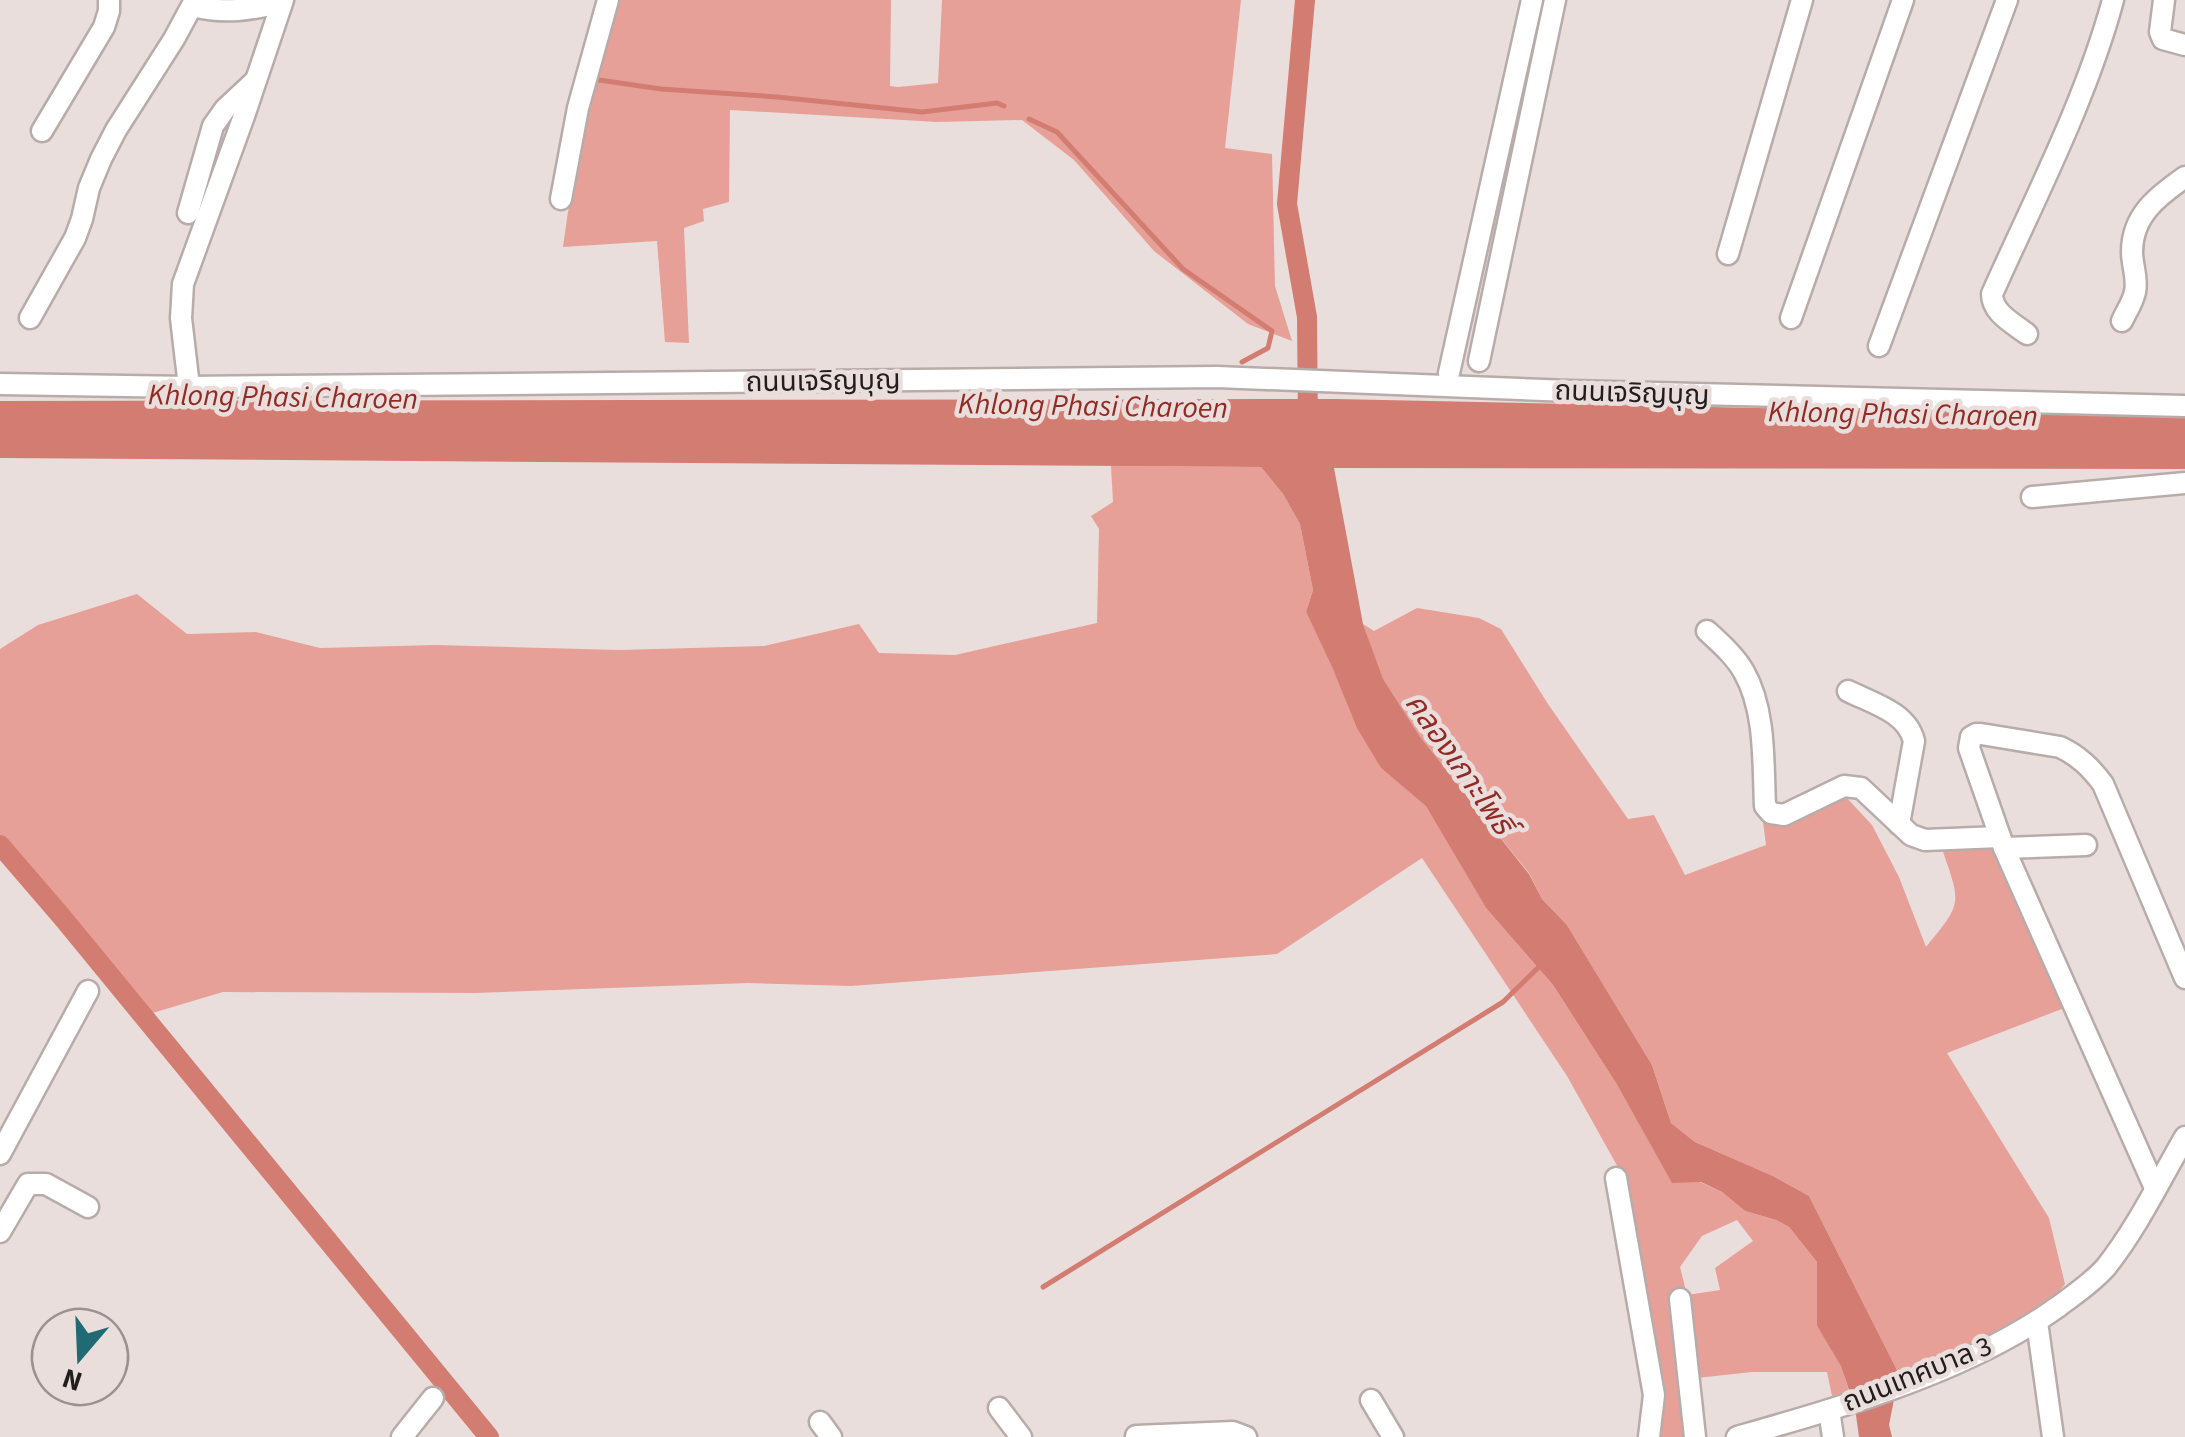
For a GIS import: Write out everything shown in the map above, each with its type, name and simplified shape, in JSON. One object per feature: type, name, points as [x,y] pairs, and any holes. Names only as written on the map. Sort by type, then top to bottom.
[{"type":"street","points":[[42,131],[104,28],[109,0]]},
{"type":"street","points":[[560,200],[578,108],[608,0]]},
{"type":"street","points":[[1449,373],[1532,0]]},
{"type":"street","points":[[1479,362],[1555,0]]},
{"type":"street","points":[[1728,254],[1802,0]]},
{"type":"street","points":[[1790,318],[1904,0]]},
{"type":"street","points":[[1879,346],[2007,0]]},
{"type":"street","points":[[2027,334],[1992,304],[1992,294],[2074,108],[2113,0]]},
{"type":"street","points":[[2164,0],[2160,32],[2163,39],[2185,45]]},
{"type":"street","points":[[30,318],[74,238],[101,159],[194,3],[210,11],[245,12],[282,1]]},
{"type":"street","points":[[189,387],[182,284],[282,1]]},
{"type":"street","points":[[188,213],[213,126],[256,80]]},
{"type":"street","points":[[2122,321],[2135,291],[2132,254],[2141,216],[2163,192],[2185,177]]},
{"type":"street","name":"ถนนเจริญบุญ","points":[[0,384],[189,387],[1217,377],[1570,391],[2185,406]]},
{"type":"street","points":[[2032,497],[2185,483]]},
{"type":"street","points":[[1707,630],[1732,654],[1750,684],[1760,724],[1765,806],[1771,813],[1784,815],[1844,786],[1853,786],[1861,788],[1911,836],[1924,840],[2086,845]]},
{"type":"street","points":[[1848,691],[1896,715],[1911,730],[1914,741],[1899,824]]},
{"type":"street","points":[[2155,1188],[2002,843],[1969,748],[1972,737],[1981,734],[2060,747],[2082,760],[2103,784],[2185,978]]},
{"type":"street","points":[[0,1154],[88,990]]},
{"type":"street","name":"ถนนเทศบาล 3","points":[[1737,1437],[1960,1363],[2037,1322],[2104,1269],[2185,1137]]},
{"type":"street","points":[[1616,1178],[1654,1395],[1649,1437]]},
{"type":"street","points":[[0,1232],[28,1184],[46,1184],[88,1206]]},
{"type":"street","points":[[1680,1300],[1695,1437]]},
{"type":"street","points":[[2037,1322],[2053,1437]]},
{"type":"street","points":[[402,1437],[433,1398]]},
{"type":"street","points":[[1372,1400],[1393,1437]]},
{"type":"street","points":[[1833,1437],[1836,1407]]},
{"type":"street","points":[[999,1408],[1021,1437]]},
{"type":"street","points":[[1136,1436],[1232,1432],[1246,1437]]},
{"type":"shaded area","points":[[614,0],[891,0],[890,86],[898,87],[938,83],[942,0],[1241,0],[1225,148],[1272,154],[1275,286],[1292,341],[1248,324],[1154,251],[1074,160],[1022,120],[937,122],[730,110],[729,202],[703,209],[704,221],[684,228],[689,343],[665,342],[657,241],[563,247],[584,123]]},
{"type":"shaded area","points":[[1111,466],[1261,467],[1300,524],[1313,590],[1306,612],[1381,768],[1426,805],[1486,908],[1553,985],[1616,1083],[1672,1182],[1700,1182],[1722,1192],[1745,1211],[1789,1227],[1817,1262],[1817,1326],[1841,1365],[1849,1391],[1832,1396],[1827,1372],[1752,1372],[1697,1378],[1686,1437],[1657,1437],[1624,1178],[1567,1076],[1422,858],[1277,954],[851,986],[748,983],[476,993],[223,992],[139,1017],[0,849],[0,649],[38,625],[137,594],[187,634],[256,632],[320,648],[435,645],[619,650],[764,646],[859,624],[879,653],[955,655],[1097,623],[1099,529],[1091,516],[1113,502]],"holes":[[[1737,1220],[1753,1241],[1715,1268],[1720,1290],[1687,1295],[1680,1267],[1702,1236]]]},
{"type":"shaded area","points":[[1417,608],[1479,618],[1501,629],[1628,819],[1654,815],[1685,875],[1766,845],[1763,822],[1846,797],[1872,825],[1899,877],[1926,947],[1947,920],[1955,902],[1953,881],[1942,849],[2007,831],[2080,1002],[1947,1053],[2049,1218],[2065,1284],[2050,1300],[2011,1327],[1899,1374],[1809,1196],[1695,1142],[1671,1123],[1652,1065],[1567,925],[1542,899],[1529,873],[1419,737],[1382,679],[1363,624],[1374,631]]},
{"type":"water","name":"Khlong Phasi Charoen","points":[[1336,399],[2185,417],[2185,469],[1334,468],[1363,624],[1383,679],[1420,737],[1529,874],[1542,899],[1567,925],[1652,1065],[1671,1123],[1695,1142],[1809,1196],[1899,1374],[1889,1425],[1892,1437],[1859,1437],[1855,1408],[1841,1366],[1817,1326],[1817,1262],[1789,1227],[1745,1211],[1722,1192],[1701,1182],[1672,1183],[1616,1083],[1553,985],[1486,908],[1426,806],[1381,768],[1357,728],[1306,612],[1313,590],[1300,524],[1261,467],[0,458],[0,401]]},
{"type":"waterway","name":"คลองเกาะโพธิ์","points":[[1305,0],[1287,204],[1307,317],[1308,427]]},
{"type":"waterway","points":[[599,80],[922,112],[997,103],[1004,106]]},
{"type":"waterway","points":[[1029,119],[1057,132],[1183,269],[1272,331],[1268,348],[1242,362]]},
{"type":"waterway","points":[[0,845],[489,1437]]},
{"type":"waterway","points":[[1043,1287],[1503,1002],[1543,963]]}]
